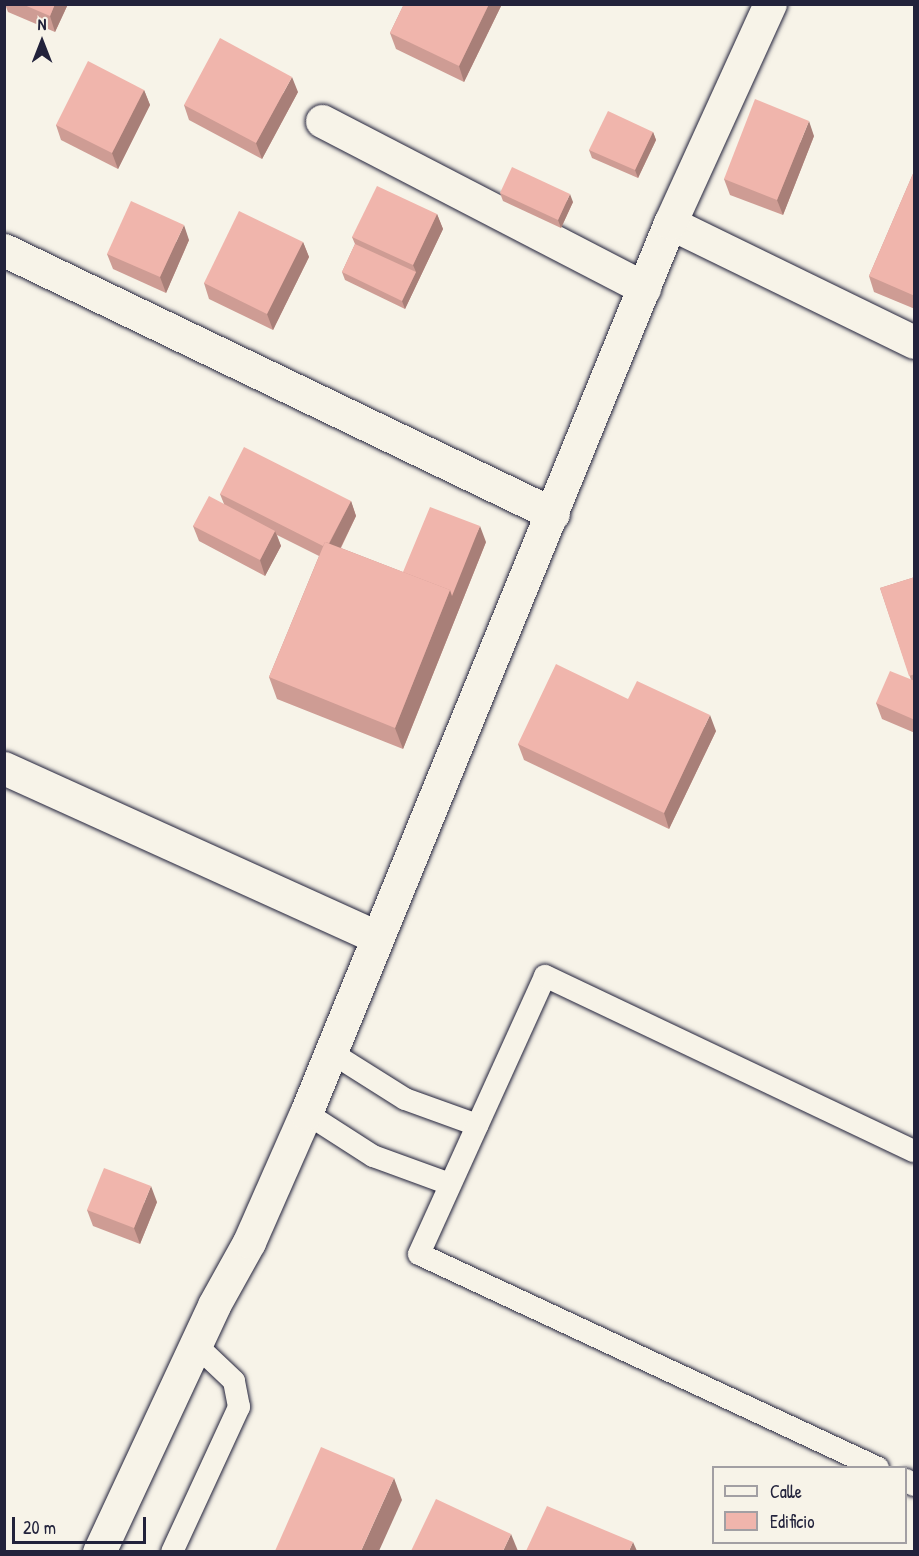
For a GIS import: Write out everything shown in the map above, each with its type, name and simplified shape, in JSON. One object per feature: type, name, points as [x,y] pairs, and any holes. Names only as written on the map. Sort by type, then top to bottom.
[{"type":"street","points":[[99,1551],[196,1345],[249,1242],[306,1113],[332,1053],[376,937],[553,514],[670,223],[770,4]]},
{"type":"street","points":[[322,121],[644,288]]},
{"type":"street","points":[[670,223],[915,342]]},
{"type":"street","points":[[4,250],[553,514]]},
{"type":"street","points":[[4,768],[376,937]]},
{"type":"lane","points":[[876,1466],[419,1254],[545,976],[915,1151]]},
{"type":"lane","points":[[332,1053],[405,1100],[477,1125]]},
{"type":"lane","points":[[306,1113],[374,1155],[450,1184]]},
{"type":"lane","points":[[172,1551],[239,1407],[234,1381],[196,1345]]},
{"type":"building","points":[[22,4],[55,4],[50,16]]},
{"type":"building","points":[[404,4],[489,4],[459,66],[390,33]]},
{"type":"building","points":[[220,38],[292,77],[256,143],[184,105]]},
{"type":"building","points":[[88,61],[144,90],[112,153],[56,125]]},
{"type":"building","points":[[755,99],[809,121],[777,200],[724,179]]},
{"type":"building","points":[[608,111],[653,132],[635,170],[589,150]]},
{"type":"building","points":[[512,167],[570,194],[558,220],[500,193]]},
{"type":"building","points":[[915,169],[915,296],[869,276]]},
{"type":"building","points":[[377,186],[437,214],[413,265],[352,237]]},
{"type":"building","points":[[131,201],[184,225],[160,277],[107,254]]},
{"type":"building","points":[[239,211],[303,242],[267,314],[204,283]]},
{"type":"building","points":[[355,244],[416,272],[402,301],[342,272]]},
{"type":"building","points":[[244,447],[351,501],[329,543],[325,542],[323,546],[220,494]]},
{"type":"building","points":[[209,496],[275,531],[260,560],[193,526]]},
{"type":"building","points":[[430,507],[480,526],[452,596],[450,590],[403,572]]},
{"type":"building","points":[[325,542],[450,590],[395,728],[269,677]]},
{"type":"building","points":[[915,577],[915,674],[909,676],[880,588]]},
{"type":"building","points":[[556,664],[628,699],[637,681],[710,715],[664,813],[518,744]]},
{"type":"building","points":[[890,671],[915,681],[915,720],[876,703]]},
{"type":"building","points":[[104,1168],[151,1186],[134,1228],[87,1210]]},
{"type":"building","points":[[321,1447],[394,1478],[361,1551],[275,1551]]},
{"type":"building","points":[[436,1499],[511,1534],[503,1551],[411,1551]]},
{"type":"building","points":[[547,1506],[633,1542],[629,1551],[526,1551]]}]
